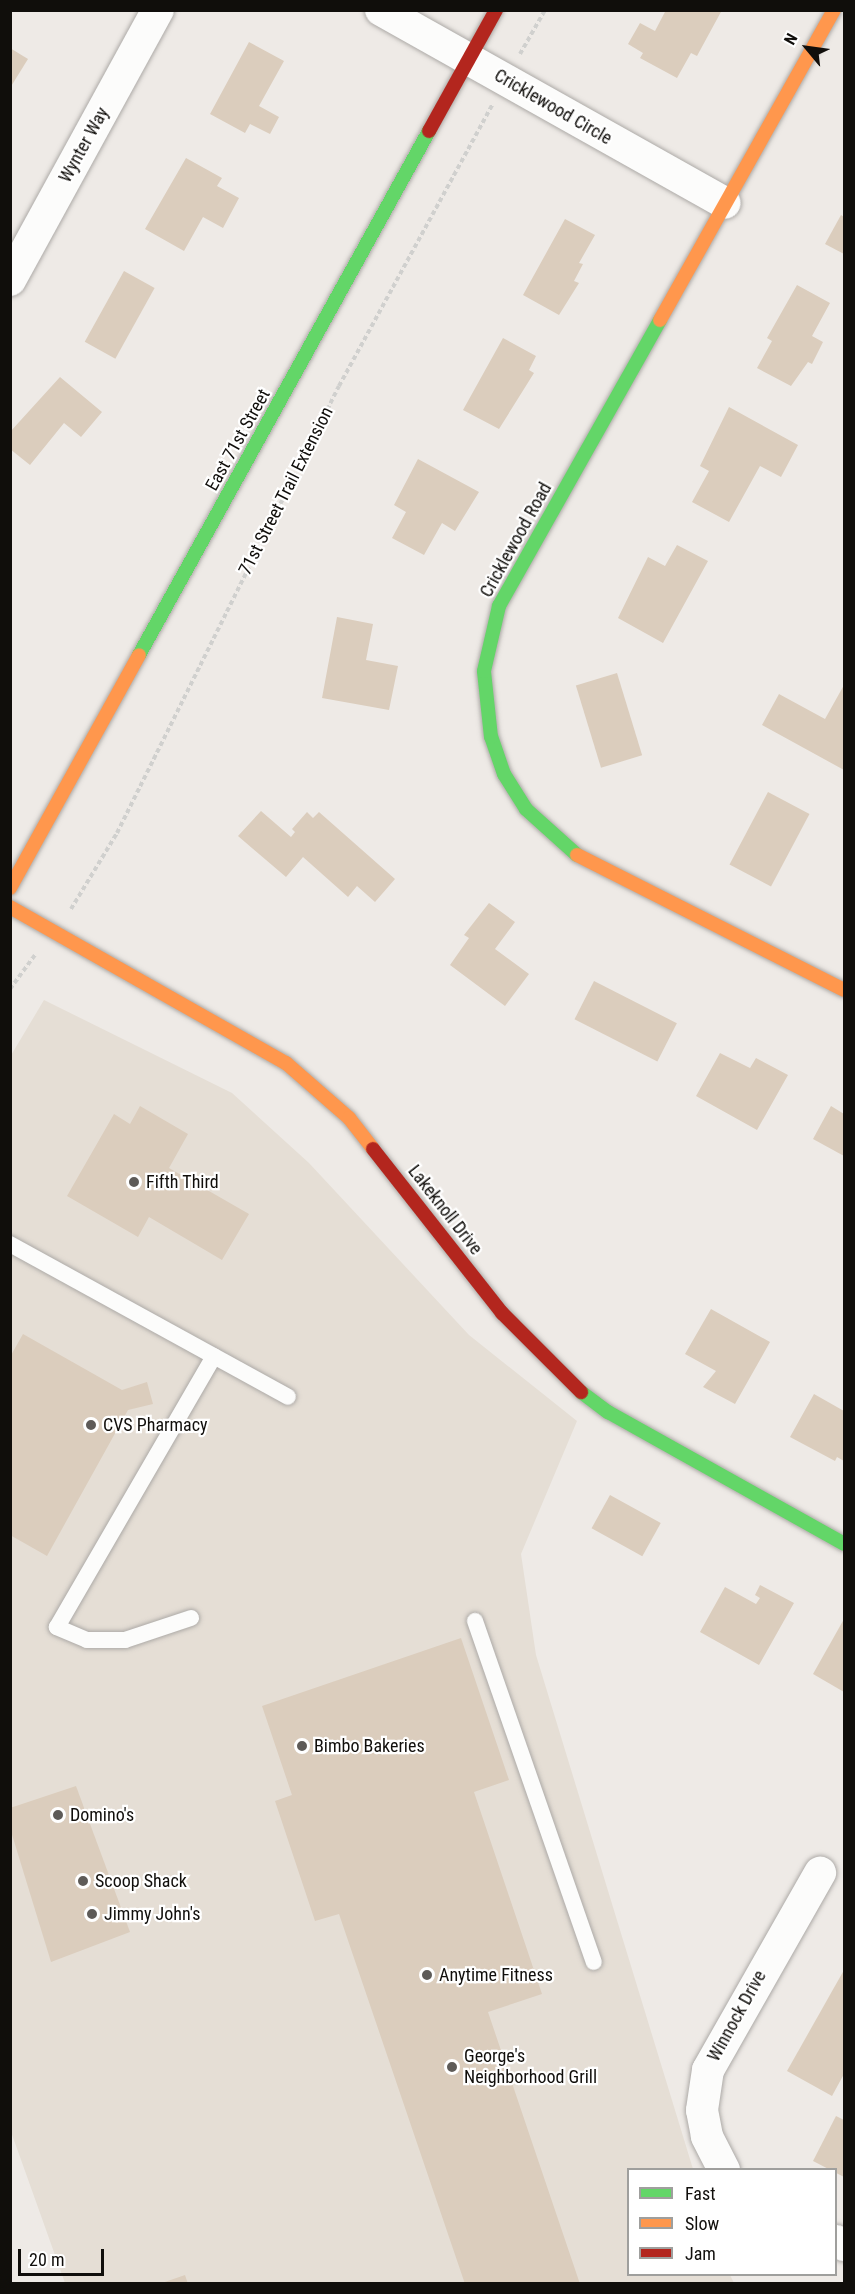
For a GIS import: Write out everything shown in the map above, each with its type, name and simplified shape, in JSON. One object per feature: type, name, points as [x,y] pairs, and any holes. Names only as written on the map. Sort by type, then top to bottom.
[{"type":"street","name":"Wynter Way","points":[[10,280],[158,10]]},
{"type":"street","name":"Cricklewood Circle","points":[[381,10],[725,203]]},
{"type":"street","name":"East 71st Street","points":[[10,888],[496,10]]},
{"type":"street","name":"Cricklewood Road","points":[[834,10],[499,606],[484,671],[484,697],[491,737],[504,774],[526,809],[564,847],[597,868],[843,987]]},
{"type":"street","name":"Lakeknoll Drive","points":[[10,908],[286,1063],[349,1118],[502,1313],[565,1380],[608,1412],[844,1544]]},
{"type":"street","name":"Winnock Drive","points":[[723,2168],[707,2136],[702,2110],[708,2070],[820,1873]]},
{"type":"lane","points":[[10,1244],[288,1397]]},
{"type":"lane","points":[[191,1618],[125,1640],[87,1640],[57,1627],[214,1356]]},
{"type":"lane","points":[[475,1621],[594,1962]]},
{"type":"path","points":[[517,59],[545,10]]},
{"type":"path","name":"71st Street Trail Extension","points":[[79,899],[144,780],[308,446],[492,105]]},
{"type":"path","points":[[10,989],[15,980]]},
{"type":"shaded area","points":[[44,1000],[232,1093],[309,1163],[469,1335],[577,1421],[521,1554],[536,1655],[693,2168],[627,2168],[627,2276],[730,2276],[734,2283],[65,2283],[10,2129],[10,1057]]},
{"type":"building","points":[[666,10],[722,10],[697,56],[691,53],[677,78],[640,58],[643,53],[628,44],[640,23],[655,31]]},
{"type":"building","points":[[249,42],[284,61],[259,106],[279,117],[270,134],[250,124],[245,133],[210,114]]},
{"type":"building","points":[[10,48],[28,59],[10,88]]},
{"type":"building","points":[[186,158],[222,178],[217,186],[239,198],[223,228],[203,217],[184,251],[145,229]]},
{"type":"building","points":[[841,215],[844,217],[844,254],[825,244]]},
{"type":"building","points":[[565,219],[595,235],[579,263],[583,264],[574,281],[579,283],[559,315],[523,295]]},
{"type":"building","points":[[124,271],[155,288],[115,359],[85,342]]},
{"type":"building","points":[[797,285],[830,303],[812,336],[823,342],[812,364],[808,362],[791,386],[757,368],[772,341],[767,338]]},
{"type":"building","points":[[503,338],[536,356],[529,370],[534,373],[499,429],[463,410]]},
{"type":"building","points":[[60,377],[102,412],[81,437],[64,423],[30,465],[10,449],[10,432]]},
{"type":"building","points":[[729,407],[798,445],[781,477],[760,466],[729,522],[692,502],[709,471],[700,466]]},
{"type":"building","points":[[418,459],[479,492],[455,531],[442,523],[424,555],[392,538],[406,512],[394,505]]},
{"type":"building","points":[[677,545],[708,561],[663,643],[618,618],[648,557],[665,566]]},
{"type":"building","points":[[337,617],[373,624],[366,660],[398,666],[389,710],[322,698]]},
{"type":"building","points":[[617,673],[642,755],[601,768],[576,686]]},
{"type":"building","points":[[844,685],[844,770],[762,725],[779,694],[825,719]]},
{"type":"building","points":[[768,792],[809,814],[771,886],[730,864]]},
{"type":"building","points":[[261,811],[291,837],[295,832],[292,829],[307,812],[313,818],[319,812],[395,879],[375,902],[357,886],[348,897],[303,857],[286,877],[238,836]]},
{"type":"building","points":[[489,903],[515,922],[495,949],[529,974],[505,1006],[450,965],[469,938],[464,935]]},
{"type":"building","points":[[594,981],[677,1023],[657,1062],[574,1019]]},
{"type":"building","points":[[720,1053],[750,1068],[756,1058],[788,1075],[757,1130],[696,1096]]},
{"type":"building","name":"Fifth Third","points":[[140,1106],[188,1134],[169,1168],[249,1214],[222,1260],[149,1217],[138,1237],[67,1196],[114,1114],[130,1124]]},
{"type":"building","points":[[831,1106],[844,1114],[844,1156],[813,1139]]},
{"type":"building","points":[[711,1309],[770,1342],[735,1404],[703,1387],[716,1371],[685,1354]]},
{"type":"building","name":"CVS Pharmacy","points":[[23,1334],[122,1390],[147,1382],[153,1404],[128,1410],[47,1556],[10,1535],[10,1357]]},
{"type":"building","points":[[814,1394],[844,1411],[844,1461],[837,1457],[835,1461],[790,1437]]},
{"type":"building","points":[[610,1495],[661,1523],[642,1556],[592,1528]]},
{"type":"building","points":[[760,1585],[794,1603],[759,1665],[700,1632],[725,1587],[756,1604],[760,1598],[755,1595]]},
{"type":"building","points":[[844,1619],[844,1692],[813,1674]]},
{"type":"building","points":[[461,1638],[509,1780],[474,1792],[542,1994],[488,2012],[580,2284],[465,2284],[339,1914],[315,1921],[275,1801],[292,1795],[262,1706]]},
{"type":"building","points":[[76,1786],[130,1932],[51,1962],[10,1828],[10,1808]]},
{"type":"building","points":[[844,1970],[844,2074],[832,2096],[787,2071]]},
{"type":"building","points":[[836,2116],[844,2120],[844,2177],[837,2173],[837,2168],[827,2168],[813,2161]]},
{"type":"building","points":[[185,2275],[188,2284],[162,2284],[162,2283]]},
{"type":"traffic: fast","points":[[139,655],[429,131]]},
{"type":"traffic: fast","points":[[577,855],[526,809],[504,774],[491,737],[484,671],[499,606],[660,320]]},
{"type":"traffic: fast","points":[[581,1392],[608,1412],[844,1544]]},
{"type":"traffic: slow","points":[[660,320],[834,10]]},
{"type":"traffic: slow","points":[[10,888],[139,655]]},
{"type":"traffic: slow","points":[[577,855],[844,990]]},
{"type":"traffic: slow","points":[[10,907],[286,1063],[349,1118],[373,1149]]},
{"type":"traffic: jam","points":[[429,131],[496,10]]},
{"type":"traffic: jam","points":[[373,1149],[502,1313],[581,1392]]},
{"type":"place","name":"Fifth Third","points":[[134,1182]]},
{"type":"place","name":"CVS Pharmacy","points":[[91,1425]]},
{"type":"place","name":"Bimbo Bakeries","points":[[302,1746]]},
{"type":"place","name":"Domino's","points":[[58,1815]]},
{"type":"place","name":"Scoop Shack","points":[[83,1881]]},
{"type":"place","name":"Jimmy John's","points":[[92,1914]]},
{"type":"place","name":"Anytime Fitness","points":[[427,1975]]},
{"type":"place","name":"George's Neighborhood Grill","points":[[452,2067]]}]
